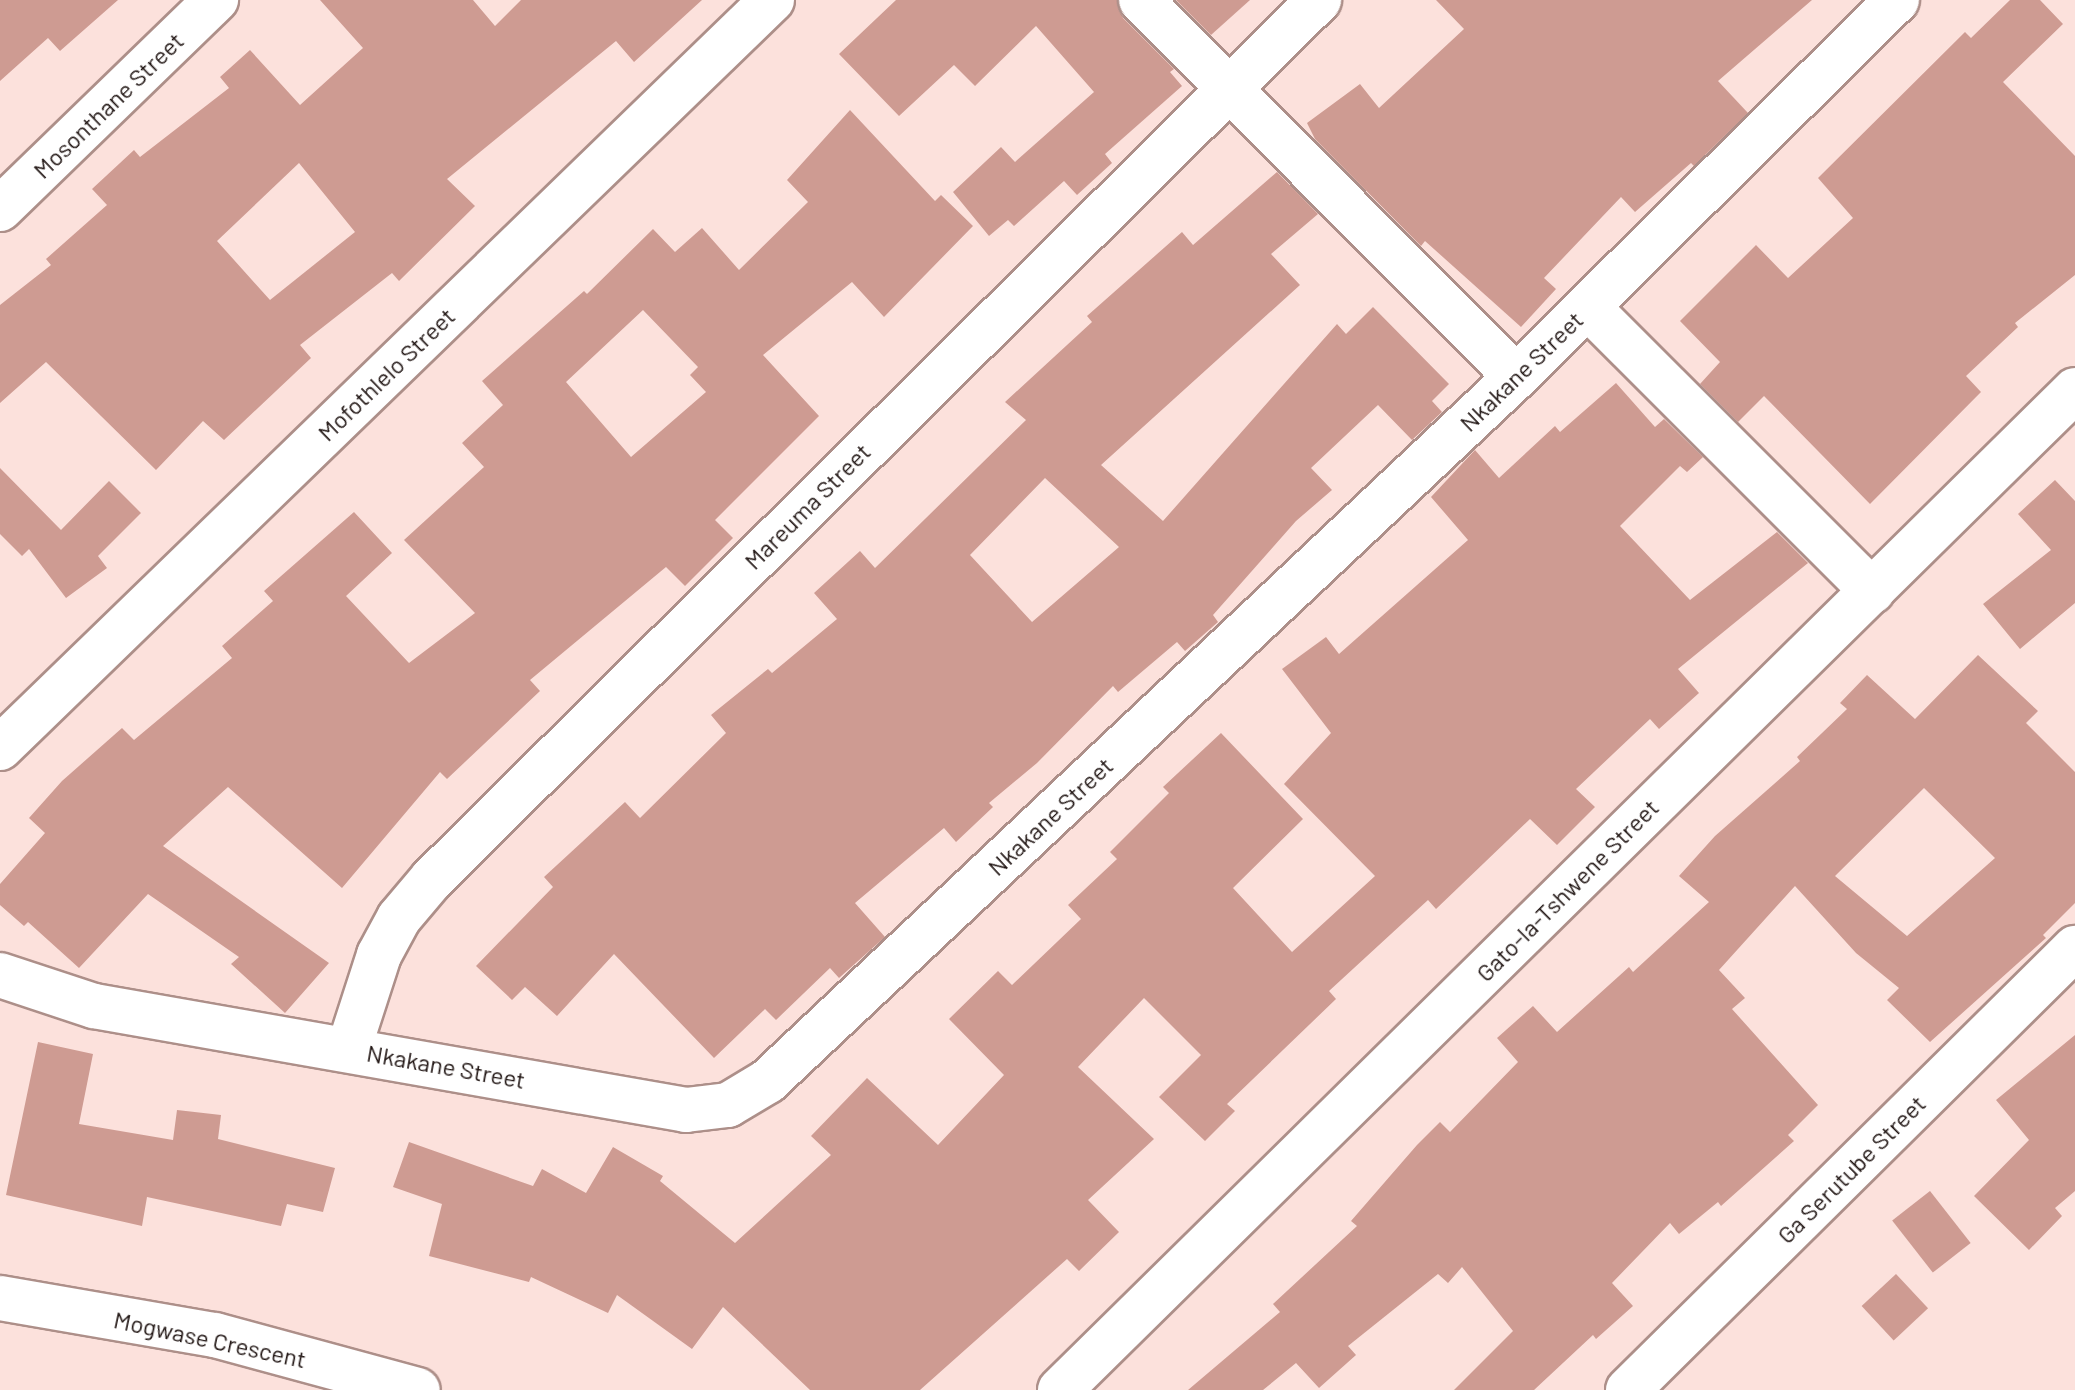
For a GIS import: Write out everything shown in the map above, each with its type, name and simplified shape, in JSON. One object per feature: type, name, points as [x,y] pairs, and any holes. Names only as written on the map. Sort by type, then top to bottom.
[{"type":"street","name":"Mosonthane Street","points":[[0,209],[216,0]]},
{"type":"street","name":"Mofothlelo Street","points":[[0,748],[772,0]]},
{"type":"street","points":[[1141,0],[1516,377]]},
{"type":"street","name":"Mareuma Street","points":[[349,1048],[379,955],[399,918],[432,879],[1319,0]]},
{"type":"street","name":"Nkakane Street","points":[[0,975],[94,1006],[349,1048],[686,1110],[728,1105],[768,1081],[1516,377],[1897,0]]},
{"type":"street","points":[[1588,307],[1872,591]]},
{"type":"street","name":"Gato-la-Tshwene Street","points":[[1060,1390],[2075,390]]},
{"type":"street","name":"Ga Serutube Street","points":[[1628,1390],[2075,948]]},
{"type":"street","name":"Mogwase Crescent","points":[[0,1298],[215,1335],[418,1390]]},
{"type":"building","points":[[0,0],[118,0],[60,51],[48,38],[0,81]]},
{"type":"building","points":[[320,0],[473,0],[495,26],[521,0],[702,0],[634,62],[616,41],[447,179],[475,206],[399,281],[392,273],[300,345],[311,358],[224,440],[203,421],[156,470],[46,362],[0,403],[0,305],[51,265],[46,259],[107,205],[92,189],[134,150],[140,157],[229,88],[220,77],[250,50],[300,105],[363,48]],"holes":[[[299,163],[355,232],[270,300],[217,241]]]},
{"type":"building","points":[[896,0],[1117,0],[1123,18],[1174,69],[1170,72],[1182,86],[1105,154],[1112,163],[1077,195],[1064,181],[1014,226],[1008,220],[989,236],[953,192],[1001,147],[1015,162],[1094,92],[1036,26],[975,86],[954,65],[899,116],[839,54]]},
{"type":"building","points":[[1176,0],[1250,0],[1211,35]]},
{"type":"building","points":[[1436,0],[1812,0],[1718,81],[1748,113],[1694,166],[1691,163],[1635,212],[1621,197],[1544,278],[1556,289],[1521,327],[1425,241],[1421,246],[1315,139],[1307,123],[1360,84],[1379,108],[1464,29]]},
{"type":"building","points":[[2010,0],[2040,0],[2063,24],[2003,82],[2075,156],[2075,275],[2015,323],[2018,327],[1966,376],[1981,392],[1870,504],[1764,396],[1738,422],[1700,384],[1720,362],[1680,321],[1756,245],[1788,278],[1853,218],[1818,178],[1965,32],[1971,38]]},
{"type":"building","points":[[850,110],[935,201],[941,195],[973,226],[884,317],[852,282],[763,355],[819,416],[715,520],[733,538],[685,586],[666,567],[530,680],[540,691],[447,779],[440,772],[342,888],[228,787],[163,846],[329,963],[285,1013],[231,964],[239,957],[148,894],[79,968],[28,922],[24,926],[0,905],[0,884],[45,833],[29,818],[62,781],[122,728],[134,740],[232,658],[222,646],[273,601],[264,591],[354,512],[392,553],[346,596],[409,663],[475,613],[404,540],[484,467],[462,443],[503,405],[482,381],[584,291],[587,294],[653,229],[675,252],[702,228],[739,270],[808,202],[787,180]],"holes":[[[643,310],[698,367],[690,375],[706,392],[631,457],[566,382]]]},
{"type":"building","points":[[1277,172],[1318,214],[1271,254],[1300,285],[1101,465],[1163,521],[1337,324],[1346,334],[1373,307],[1449,384],[1432,401],[1442,412],[1412,440],[1378,405],[1311,468],[1332,490],[1296,521],[1213,615],[1218,622],[1185,651],[1177,642],[1118,692],[1113,686],[1037,763],[989,803],[993,807],[956,842],[944,828],[855,903],[885,937],[839,978],[830,968],[776,1020],[765,1009],[714,1058],[614,954],[557,1016],[525,987],[512,1000],[476,966],[553,887],[544,877],[625,802],[640,818],[726,733],[711,715],[768,669],[772,673],[837,619],[814,593],[860,551],[875,568],[1026,420],[1005,402],[1092,322],[1087,316],[1182,232],[1193,245]],"holes":[[[1045,478],[1119,547],[1032,622],[970,555]]]},
{"type":"building","points":[[1616,383],[1655,427],[1664,419],[1703,457],[1687,472],[1680,466],[1620,526],[1690,600],[1777,532],[1808,563],[1678,669],[1699,693],[1659,729],[1650,719],[1576,789],[1595,807],[1557,845],[1530,819],[1436,909],[1428,900],[1329,991],[1336,999],[1227,1104],[1235,1111],[1205,1141],[1159,1097],[1201,1055],[1144,998],[1078,1067],[1154,1139],[1088,1200],[1119,1232],[1079,1271],[1067,1259],[920,1390],[810,1390],[723,1307],[692,1349],[617,1295],[608,1313],[531,1277],[529,1282],[429,1256],[442,1204],[393,1187],[409,1142],[533,1186],[542,1169],[586,1193],[613,1147],[663,1176],[660,1181],[735,1243],[831,1155],[811,1136],[867,1078],[938,1145],[1004,1075],[949,1019],[998,971],[1012,985],[1081,919],[1068,905],[1117,859],[1110,852],[1169,793],[1163,787],[1221,733],[1303,819],[1233,888],[1292,952],[1375,876],[1284,784],[1331,733],[1282,669],[1326,637],[1339,654],[1468,540],[1431,497],[1475,450],[1499,478],[1555,426],[1560,432]]},
{"type":"building","points":[[0,468],[61,530],[109,481],[141,513],[98,556],[107,568],[66,598],[29,549],[22,556],[0,534]]},
{"type":"building","points":[[2055,480],[2075,501],[2075,603],[2020,649],[1983,604],[2051,550],[2018,514]]},
{"type":"building","points":[[1978,655],[2038,711],[2026,723],[2075,772],[2075,903],[2043,935],[2046,938],[1930,1042],[1887,1000],[1899,988],[1856,953],[1795,886],[1719,970],[1745,998],[1732,1009],[1818,1105],[1788,1135],[1794,1141],[1721,1206],[1718,1202],[1679,1234],[1670,1223],[1612,1283],[1633,1306],[1596,1339],[1593,1335],[1534,1390],[1454,1390],[1513,1331],[1462,1267],[1448,1283],[1438,1274],[1348,1346],[1356,1355],[1319,1388],[1296,1363],[1263,1390],[1188,1390],[1280,1312],[1273,1304],[1357,1226],[1351,1221],[1440,1122],[1450,1132],[1518,1062],[1497,1038],[1533,1006],[1557,1032],[1629,967],[1633,972],[1709,902],[1679,876],[1715,836],[1800,761],[1797,757],[1847,709],[1840,703],[1867,675],[1915,719]],"holes":[[[1924,788],[1995,858],[1907,936],[1835,876]]]},
{"type":"building","points":[[2075,1035],[2075,1191],[2055,1208],[2062,1216],[2029,1250],[1974,1196],[2029,1140],[1996,1100]]},
{"type":"building","points":[[38,1042],[93,1054],[79,1124],[173,1140],[177,1110],[221,1115],[218,1139],[335,1168],[323,1212],[287,1204],[281,1226],[147,1197],[142,1226],[6,1195]]},
{"type":"building","points":[[1930,1191],[1971,1243],[1933,1273],[1892,1221]]},
{"type":"building","points":[[1896,1274],[1928,1308],[1894,1340],[1862,1306]]}]
